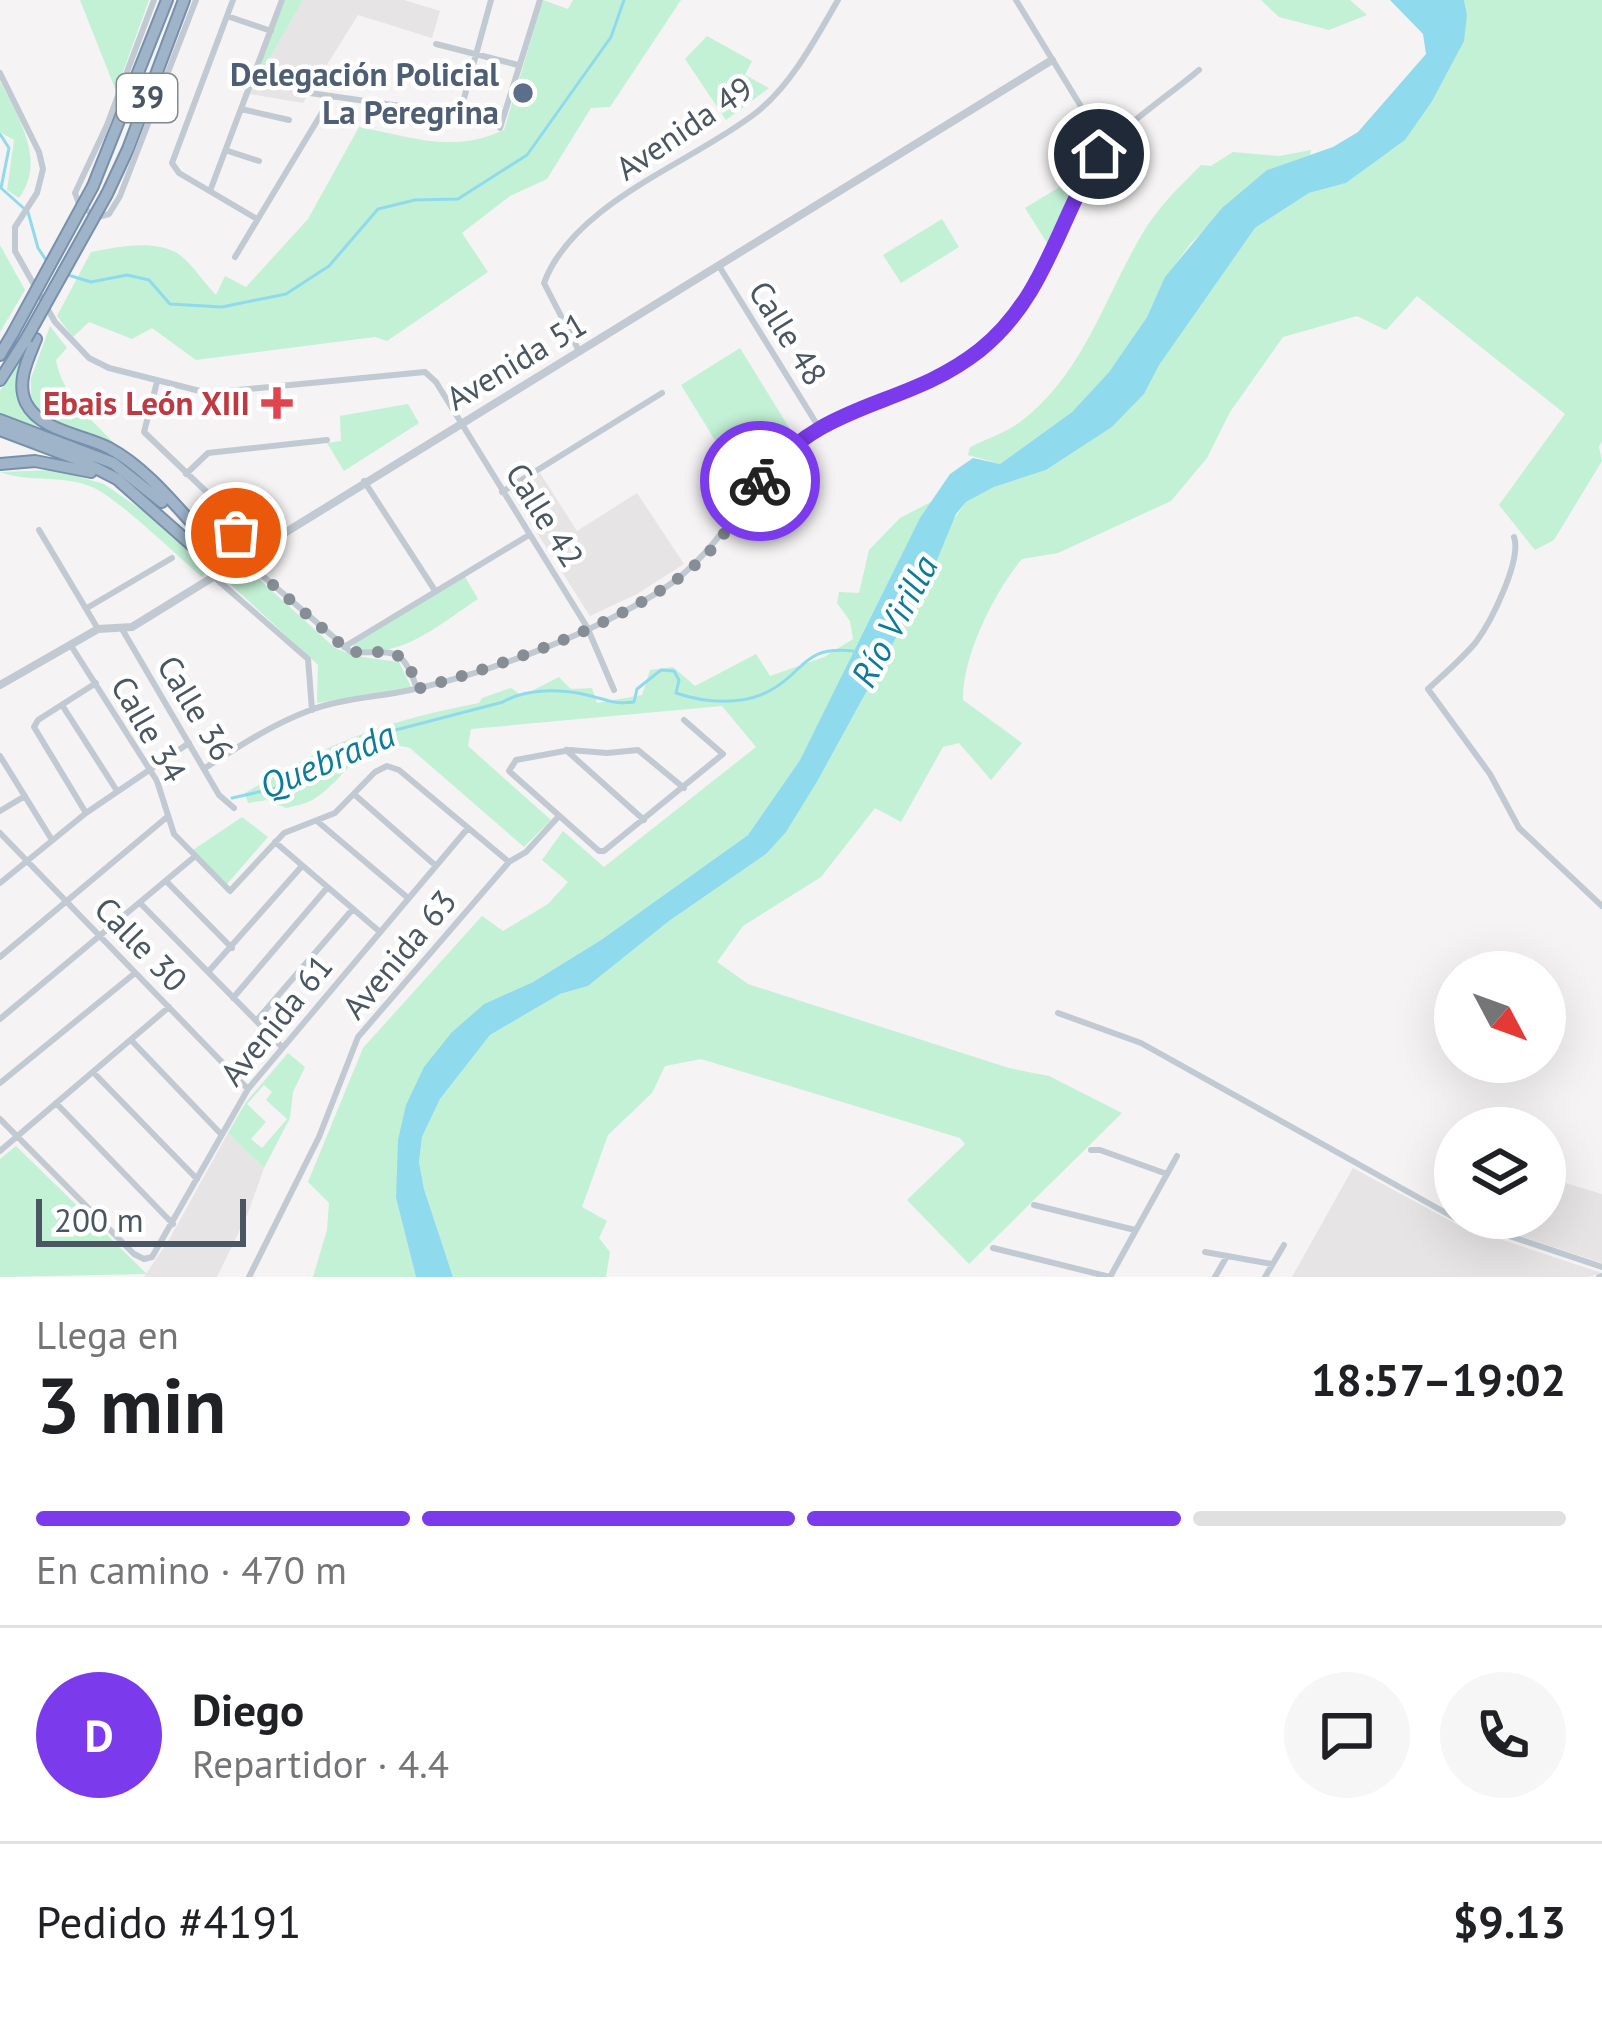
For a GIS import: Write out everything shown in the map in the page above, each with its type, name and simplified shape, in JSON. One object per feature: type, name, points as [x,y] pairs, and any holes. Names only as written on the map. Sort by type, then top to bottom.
[{"type":"highway","name":"39","points":[[0,355],[25,337],[93,186],[167,0]]},
{"type":"highway","name":"39","points":[[0,380],[107,194],[187,1]]},
{"type":"highway","points":[[25,337],[22,386],[32,410],[44,422],[115,452],[138,469],[213,546],[221,570]]},
{"type":"highway","points":[[0,420],[122,468],[213,546]]},
{"type":"highway","points":[[0,430],[96,467],[150,506],[221,570]]},
{"type":"highway","points":[[0,464],[35,461],[78,467],[150,506]]},
{"type":"street","points":[[154,0],[107,125],[75,193],[80,206],[98,217],[114,209],[134,165],[187,1]]},
{"type":"street","points":[[233,0],[172,158],[173,167],[257,219]]},
{"type":"street","points":[[210,190],[283,0]]},
{"type":"street","points":[[303,92],[439,113],[457,109],[463,102],[491,0]]},
{"type":"street","points":[[500,128],[540,0]]},
{"type":"street","name":"Avenida 49","points":[[579,352],[544,283],[550,267],[597,217],[773,98],[838,0]]},
{"type":"street","points":[[1016,0],[1084,113],[1099,154]]},
{"type":"street","points":[[227,16],[271,31]]},
{"type":"street","points":[[436,44],[518,65]]},
{"type":"street","name":"Avenida 51","points":[[0,685],[98,629],[132,627],[1052,60]]},
{"type":"street","points":[[205,769],[257,735],[312,710],[417,689],[499,666],[658,592],[699,561],[774,464],[818,426],[950,371],[1009,324],[1044,274],[1099,154],[1199,70]]},
{"type":"street","points":[[0,73],[39,152],[42,181],[15,227],[13,242],[28,278],[73,344],[109,368],[157,382],[144,432],[216,501],[257,571],[351,652],[394,652],[410,667],[417,689]]},
{"type":"street","points":[[235,257],[332,96]]},
{"type":"street","points":[[242,109],[289,120]]},
{"type":"street","points":[[227,150],[259,160]]},
{"type":"street","name":"Calle 48","points":[[718,266],[818,426]]},
{"type":"street","name":"Calle 42","points":[[157,382],[227,393],[425,372],[461,422],[586,627],[614,690]]},
{"type":"street","points":[[502,492],[662,393]]},
{"type":"street","points":[[186,473],[208,454],[327,440]]},
{"type":"street","points":[[364,482],[435,590]]},
{"type":"street","points":[[39,530],[98,629]]},
{"type":"street","points":[[344,647],[529,536]]},
{"type":"street","points":[[1514,537],[1519,549],[1513,567],[1480,638],[1427,689],[1490,774],[1519,828],[1602,906]]},
{"type":"street","points":[[86,608],[172,558]]},
{"type":"street","points":[[221,570],[308,659],[312,710]]},
{"type":"street","name":"Calle 36","points":[[122,629],[218,794],[234,808]]},
{"type":"street","name":"Calle 34","points":[[70,644],[161,789],[174,834],[194,856],[231,891],[274,842]]},
{"type":"street","points":[[86,813],[34,725],[96,683]]},
{"type":"street","points":[[62,705],[116,791]]},
{"type":"street","points":[[684,720],[722,754],[684,788],[603,851],[509,771],[516,760],[566,750],[644,753],[684,788]]},
{"type":"street","points":[[0,883],[86,813],[190,743]]},
{"type":"street","points":[[566,750],[644,820]]},
{"type":"street","points":[[0,756],[52,841]]},
{"type":"street","points":[[380,932],[274,842],[289,830],[335,813],[375,772],[387,766],[400,770],[509,862]]},
{"type":"street","points":[[355,795],[436,866]]},
{"type":"street","points":[[0,812],[25,796]]},
{"type":"street","name":"Avenida 63","points":[[248,1277],[320,1137],[353,1044],[509,862],[526,852],[559,816]]},
{"type":"street","points":[[0,957],[167,817]]},
{"type":"street","points":[[317,821],[408,898]]},
{"type":"street","name":"Avenida 61","points":[[17,1136],[126,1247],[149,1259],[160,1250],[248,1089],[468,828]]},
{"type":"street","name":"Calle 30","points":[[0,833],[248,1089]]},
{"type":"street","points":[[0,1019],[194,856]]},
{"type":"street","points":[[208,973],[302,866]]},
{"type":"street","points":[[166,882],[232,948]]},
{"type":"street","points":[[233,998],[327,888]]},
{"type":"street","points":[[141,904],[282,1047]]},
{"type":"street","points":[[256,1022],[352,910]]},
{"type":"street","points":[[0,1083],[135,974]]},
{"type":"street","points":[[0,1150],[169,1007]]},
{"type":"street","points":[[1058,1013],[1141,1043],[1434,1206]]},
{"type":"street","points":[[131,1040],[220,1133]]},
{"type":"street","points":[[93,1072],[197,1179]]},
{"type":"street","points":[[56,1103],[173,1223]]},
{"type":"street","points":[[0,1118],[17,1136]]},
{"type":"street","points":[[1091,1150],[1167,1174]]},
{"type":"street","points":[[993,1248],[1110,1277],[1177,1156]]},
{"type":"street","points":[[1034,1205],[1136,1230]]},
{"type":"street","points":[[1511,1239],[1601,1273]]},
{"type":"street","points":[[1265,1277],[1284,1245]]},
{"type":"street","points":[[1204,1252],[1272,1264]]},
{"type":"street","points":[[1215,1277],[1227,1256]]},
{"type":"shaded area","points":[[303,0],[404,0],[440,11],[432,38],[358,15],[303,103],[249,94]]},
{"type":"shaded area","points":[[540,473],[577,531],[637,493],[684,564],[590,616],[511,492]]},
{"type":"shaded area","points":[[228,1133],[264,1168],[217,1277],[144,1277],[170,1238]]},
{"type":"shaded area","points":[[1353,1168],[1434,1212],[1434,1239],[1499,1239],[1602,1273],[1588,1277],[1292,1277]]},
{"type":"shaded area","points":[[1566,1183],[1602,1194],[1602,1263],[1529,1239],[1566,1239]]},
{"type":"green space","points":[[80,0],[149,0],[116,91]]},
{"type":"green space","points":[[285,0],[303,0],[249,94]]},
{"type":"green space","points":[[543,0],[568,9],[573,0],[681,0],[610,107],[591,108],[547,179],[510,196],[462,233],[488,272],[387,341],[375,337],[196,360],[152,328],[132,339],[89,322],[73,337],[57,316],[91,252],[112,248],[146,245],[177,253],[216,295],[225,276],[246,287],[308,219],[359,127],[450,142],[504,130]]},
{"type":"green space","points":[[1261,0],[1350,0],[1367,15],[1329,30],[1279,17]]},
{"type":"green space","points":[[1464,0],[1602,0],[1602,461],[1554,540],[1535,550],[1499,505],[1565,414],[1417,296],[1386,330],[1357,316],[1283,337],[1230,412],[1207,458],[1171,501],[1058,553],[1022,559],[1011,573],[982,626],[964,683],[963,700],[1022,743],[991,780],[959,743],[943,747],[901,822],[875,808],[821,877],[743,926],[717,962],[748,984],[1009,1068],[1049,1076],[1122,1113],[969,1264],[907,1200],[965,1144],[960,1138],[701,1059],[665,1066],[652,1093],[608,1135],[582,1207],[607,1221],[599,1238],[610,1252],[606,1277],[453,1277],[424,1189],[419,1162],[422,1137],[440,1099],[490,1035],[560,994],[588,986],[669,921],[766,854],[818,780],[932,572],[946,530],[966,502],[1046,470],[1112,427],[1144,394],[1158,365],[1255,228],[1309,193],[1346,183],[1405,140],[1431,103],[1467,15]]},
{"type":"green space","points":[[707,36],[752,61],[745,75],[769,88],[726,120],[685,59]]},
{"type":"green space","points":[[0,81],[30,154],[27,184],[19,198],[7,190],[14,140],[0,132]]},
{"type":"green space","points":[[1311,150],[1310,155],[1267,170],[1191,243],[1109,372],[1072,412],[1000,464],[968,455],[970,447],[1020,422],[1060,382],[1147,226],[1201,165],[1211,166],[1233,152],[1279,156]]},
{"type":"green space","points":[[1086,171],[1052,251],[1025,208]]},
{"type":"green space","points":[[942,219],[959,247],[901,283],[883,255]]},
{"type":"green space","points":[[0,245],[25,290],[0,332]]},
{"type":"green space","points":[[50,326],[67,348],[56,360],[65,385],[119,448],[61,424],[31,402],[31,378]]},
{"type":"green space","points":[[30,344],[19,393],[25,412],[45,433],[0,413],[0,391]]},
{"type":"green space","points":[[740,348],[793,434],[734,471],[681,385]]},
{"type":"green space","points":[[408,404],[419,423],[344,471],[327,443],[341,441],[340,416]]},
{"type":"green space","points":[[55,470],[104,484],[143,511],[204,564],[207,572],[202,577],[132,515],[92,487],[0,472]]},
{"type":"green space","points":[[931,502],[800,760],[748,835],[601,940],[533,982],[484,1004],[452,1032],[396,1198],[416,1277],[313,1277],[327,1230],[329,1203],[308,1182],[363,1048],[482,916],[503,931],[548,904],[568,882],[542,860],[563,831],[604,867],[756,747],[722,706],[471,729],[468,746],[551,820],[524,847],[410,748],[392,745],[366,752],[327,790],[300,805],[286,808],[267,800],[248,803],[245,793],[358,736],[479,703],[511,688],[522,696],[559,677],[571,689],[592,688],[597,703],[642,695],[650,670],[673,667],[695,686],[756,654],[770,676],[824,657],[853,639],[850,621],[837,603],[839,592],[859,593],[869,550],[900,518]]},
{"type":"green space","points":[[248,569],[335,648],[399,662],[411,687],[317,703],[318,665],[228,582]]},
{"type":"green space","points":[[464,575],[478,599],[434,629],[385,650],[352,645]]},
{"type":"green space","points":[[242,817],[268,837],[227,884],[193,850]]},
{"type":"green space","points":[[288,1053],[305,1067],[293,1092],[290,1118],[264,1168],[228,1133],[246,1102]],"holes":[[[264,1085],[272,1092],[266,1100],[287,1119],[262,1148],[251,1139],[266,1122],[247,1104]]]},
{"type":"green space","points":[[16,1146],[147,1274],[0,1277],[0,1159]]},
{"type":"water","name":"Río Virilla","points":[[1390,0],[1464,0],[1467,15],[1464,41],[1405,140],[1346,183],[1309,193],[1255,228],[1159,365],[1144,394],[1112,427],[1046,470],[966,502],[818,780],[786,832],[766,854],[669,921],[588,986],[560,994],[490,1035],[440,1099],[422,1137],[419,1162],[424,1189],[453,1277],[416,1277],[396,1198],[398,1140],[406,1105],[424,1067],[452,1032],[484,1004],[533,982],[601,940],[748,835],[800,760],[920,518],[950,474],[973,458],[1000,464],[1072,412],[1109,372],[1147,317],[1165,277],[1222,208],[1267,170],[1333,147],[1358,132],[1426,54],[1423,34]]},
{"type":"waterway","points":[[68,275],[91,282],[127,275],[149,280],[170,304],[222,307],[286,294],[329,266],[378,209],[415,200],[458,199],[527,155],[611,37],[624,0]]},
{"type":"waterway","points":[[0,134],[9,148],[1,188],[28,212],[46,260]]},
{"type":"waterway","name":"Quebrada","points":[[232,798],[281,787],[365,738],[522,694],[566,692],[634,702],[637,689],[661,670],[674,671],[679,680],[676,693],[736,701],[771,690],[814,656],[853,651]]},
{"type":"way so far","points":[[236,533],[257,571],[344,647],[351,652],[394,652],[410,667],[417,689],[516,659],[658,592],[710,551],[760,481]]},
{"type":"place","name":"Delegación Policial La Peregrina","points":[[523,93]]},
{"type":"place","name":"Ebais León XIII","points":[[277,403]]},
{"type":"route","points":[[760,481],[818,426],[950,371],[1009,324],[1044,274],[1099,154]]}]
